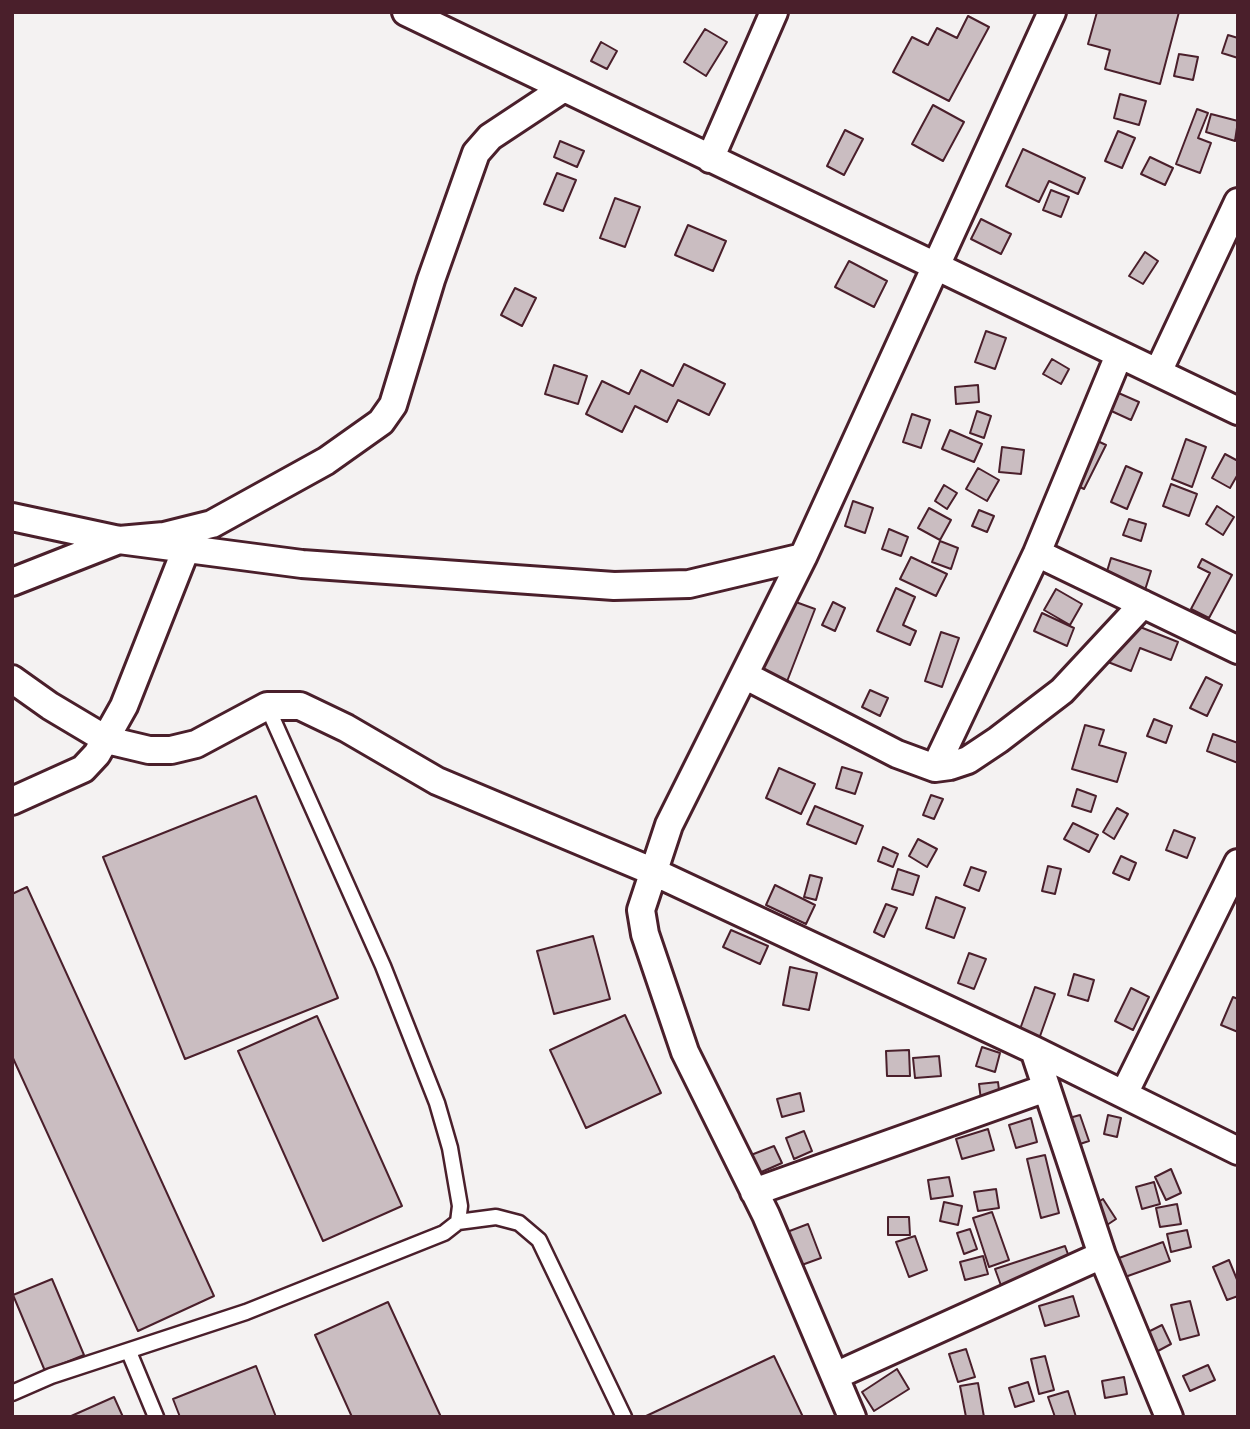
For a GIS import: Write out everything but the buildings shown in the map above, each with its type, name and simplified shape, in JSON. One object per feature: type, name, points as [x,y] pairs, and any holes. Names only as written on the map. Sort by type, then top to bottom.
[{"type":"street","points":[[406,12],[1238,411]]},
{"type":"street","points":[[710,159],[774,12]]},
{"type":"street","points":[[852,1417],[754,1192],[685,1052],[645,934],[641,910],[676,809],[746,676],[803,557],[1052,12]]},
{"type":"street","points":[[12,582],[119,540],[164,536],[212,524],[326,461],[381,422],[393,405],[431,280],[476,153],[490,136],[564,88]]},
{"type":"street","points":[[1158,372],[1238,202]]},
{"type":"street","points":[[935,768],[1037,553],[1119,355]]},
{"type":"street","points":[[12,517],[119,540],[302,564],[648,587],[715,579],[803,557]]},
{"type":"street","points":[[12,801],[83,769],[107,740],[124,706],[186,549]]},
{"type":"street","points":[[1037,553],[1238,650]]},
{"type":"street","points":[[746,676],[897,754],[935,768],[968,760],[1036,712],[1083,670],[1143,604]]},
{"type":"street","points":[[12,679],[50,706],[107,740],[149,750],[171,750],[196,744],[267,706],[300,706],[437,781],[654,872],[1034,1050],[1238,1151]]},
{"type":"street","points":[[1124,1094],[1238,863]]},
{"type":"street","points":[[1034,1050],[1102,1255],[1169,1417]]},
{"type":"street","points":[[754,1192],[1046,1088]]},
{"type":"street","points":[[835,1376],[1102,1255]]},
{"type":"lane","points":[[267,706],[383,966],[437,1103],[450,1147],[460,1206],[458,1222]]},
{"type":"lane","points":[[12,1393],[51,1376],[246,1312],[444,1233],[458,1222],[484,1217],[507,1219],[529,1230],[539,1240],[624,1417]]},
{"type":"lane","points":[[129,1352],[156,1417]]}]
